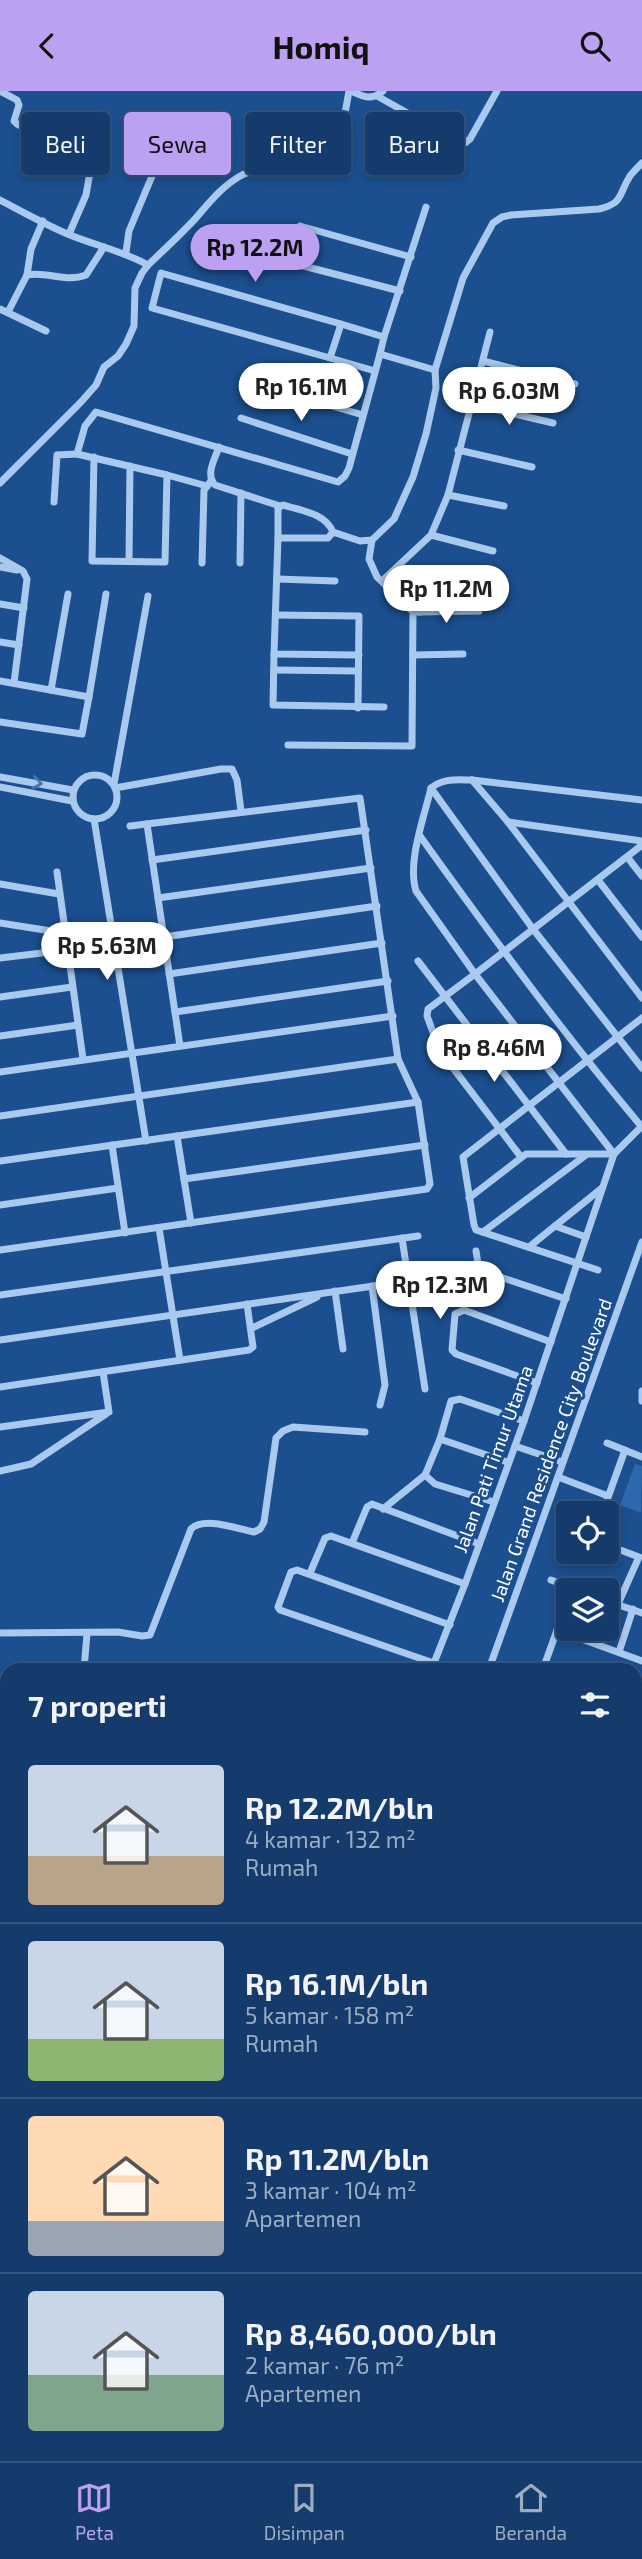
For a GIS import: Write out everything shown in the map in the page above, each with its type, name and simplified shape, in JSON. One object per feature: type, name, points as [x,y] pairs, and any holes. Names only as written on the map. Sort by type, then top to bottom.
[{"type":"street","points":[[1,91],[18,100],[14,121],[17,124],[92,161],[86,195],[69,234]]},
{"type":"street","points":[[0,483],[82,402],[96,385],[104,367],[118,356],[134,326],[135,288],[142,273],[224,187],[240,176],[260,168],[322,158],[336,152],[350,91],[365,98],[380,94],[465,143],[498,91]]},
{"type":"street","points":[[479,611],[416,612],[377,577],[369,559],[372,540],[394,519],[413,477],[434,400],[435,370],[463,278],[493,223],[502,217],[612,206],[619,201],[629,177],[642,163]]},
{"type":"street","points":[[126,252],[129,231],[152,175]]},
{"type":"street","points":[[0,200],[69,234],[126,252],[148,265]]},
{"type":"street","points":[[77,454],[85,426],[96,412],[338,482],[345,476],[384,337],[426,207]]},
{"type":"street","points":[[43,222],[31,249],[27,275],[4,311],[46,331]]},
{"type":"street","points":[[400,291],[292,263],[300,226],[411,257]]},
{"type":"street","points":[[27,275],[78,278],[89,273],[104,247]]},
{"type":"street","points":[[375,371],[152,308],[161,273],[384,337]]},
{"type":"street","points":[[330,358],[341,324]]},
{"type":"street","points":[[382,581],[431,535],[448,495],[490,332]]},
{"type":"street","points":[[380,354],[435,370]]},
{"type":"street","points":[[483,361],[575,384]]},
{"type":"street","points":[[256,384],[363,415]]},
{"type":"street","points":[[472,404],[553,423]]},
{"type":"street","points":[[241,418],[352,454]]},
{"type":"street","points":[[202,563],[204,490],[209,484],[219,447]]},
{"type":"street","points":[[458,450],[532,467]]},
{"type":"street","points":[[54,502],[57,455],[77,454],[215,485],[327,521],[333,532],[360,541],[372,540]]},
{"type":"street","points":[[94,457],[92,561],[165,562],[167,475]]},
{"type":"street","points":[[129,561],[130,466]]},
{"type":"street","points":[[0,470],[8,474]]},
{"type":"street","points":[[240,563],[241,493]]},
{"type":"street","points":[[448,495],[504,506]]},
{"type":"street","points":[[281,506],[278,508],[273,705],[384,707]]},
{"type":"street","points":[[278,538],[328,538],[333,532]]},
{"type":"street","points":[[431,535],[493,551]]},
{"type":"street","points":[[0,558],[23,571],[27,579],[13,683]]},
{"type":"street","points":[[0,567],[23,571]]},
{"type":"street","points":[[277,579],[335,581]]},
{"type":"street","points":[[288,745],[412,746],[416,612],[435,592],[443,588],[480,596]]},
{"type":"street","points":[[51,690],[68,594]]},
{"type":"street","points":[[0,722],[82,734],[106,594]]},
{"type":"street","points":[[148,596],[115,786],[115,805],[110,812],[94,819],[85,817],[76,810],[72,801],[80,780],[92,775],[103,777],[115,786],[232,769],[237,780],[241,811]]},
{"type":"street","points":[[0,604],[23,608]]},
{"type":"street","points":[[276,615],[359,616],[358,708]]},
{"type":"street","points":[[0,642],[19,645]]},
{"type":"street","points":[[274,654],[359,655]]},
{"type":"street","points":[[413,655],[463,654]]},
{"type":"street","points":[[274,670],[358,671]]},
{"type":"street","points":[[0,681],[89,697]]},
{"type":"street","points":[[0,777],[74,790]]},
{"type":"street","points":[[614,1154],[475,974],[416,891],[414,859],[431,788],[447,780],[472,780],[642,800]]},
{"type":"street","points":[[472,780],[508,822],[642,998]]},
{"type":"street","points":[[0,787],[72,801]]},
{"type":"street","points":[[431,788],[533,929],[642,1068]]},
{"type":"street","points":[[0,1250],[427,1189],[430,1184],[418,1102],[398,1059],[362,800],[358,796],[130,826]]},
{"type":"street","points":[[94,819],[146,1141]]},
{"type":"street","points":[[508,822],[642,843]]},
{"type":"street","points":[[147,824],[180,1046]]},
{"type":"street","points":[[152,860],[366,829]]},
{"type":"street","points":[[421,836],[503,951],[641,1130],[614,1154],[528,1154],[469,1198]]},
{"type":"street","points":[[522,1157],[435,1043],[427,1012],[568,901],[628,858],[642,843]]},
{"type":"street","points":[[628,858],[642,876]]},
{"type":"street","points":[[158,898],[372,868]]},
{"type":"street","points":[[57,872],[83,1059]]},
{"type":"street","points":[[598,880],[642,937]]},
{"type":"street","points":[[0,884],[59,894]]},
{"type":"street","points":[[163,937],[377,906]]},
{"type":"street","points":[[0,923],[64,933]]},
{"type":"street","points":[[169,974],[382,943]]},
{"type":"street","points":[[0,958],[67,950]]},
{"type":"street","points":[[418,961],[566,1154]]},
{"type":"street","points":[[175,1011],[388,981]]},
{"type":"street","points":[[0,997],[72,987]]},
{"type":"street","points":[[0,1072],[393,1016]]},
{"type":"street","points":[[598,1270],[475,1228],[463,1157],[642,1018]]},
{"type":"street","points":[[0,1036],[78,1025]]},
{"type":"street","points":[[0,1116],[398,1059]]},
{"type":"street","points":[[0,1161],[418,1102]]},
{"type":"street","points":[[177,1136],[191,1223]]},
{"type":"street","points":[[112,1145],[125,1233]]},
{"type":"street","points":[[184,1179],[425,1145]]},
{"type":"street","points":[[483,1232],[586,1154]]},
{"type":"street","name":"Jalan Pati Timur Utama","points":[[434,1663],[537,1383],[614,1154]]},
{"type":"street","points":[[529,1247],[603,1187]]},
{"type":"street","points":[[0,1205],[118,1188]]},
{"type":"street","points":[[555,1226],[586,1237]]},
{"type":"street","points":[[159,1228],[180,1360]]},
{"type":"street","points":[[0,1294],[418,1236]]},
{"type":"street","points":[[401,1238],[425,1389]]},
{"type":"street","name":"Jalan Grand Residence City Boulevard","points":[[491,1663],[642,1241]]},
{"type":"street","points":[[476,1251],[479,1270],[566,1299]]},
{"type":"street","points":[[0,1340],[408,1281]]},
{"type":"street","points":[[372,1286],[385,1385],[380,1405]]},
{"type":"street","points":[[335,1291],[343,1349]]},
{"type":"street","points":[[252,1328],[326,1293]]},
{"type":"street","points":[[0,1387],[249,1350],[253,1347],[247,1304]]},
{"type":"street","points":[[537,1383],[456,1354],[451,1343],[455,1314],[464,1310],[551,1342]]},
{"type":"street","points":[[103,1373],[109,1412]]},
{"type":"street","points":[[642,1391],[642,1401]]},
{"type":"street","points":[[383,1509],[425,1475],[440,1439],[451,1401],[455,1398],[523,1421]]},
{"type":"street","points":[[0,1427],[109,1412]]},
{"type":"street","points":[[0,1471],[31,1464],[109,1412]]},
{"type":"street","points":[[0,1633],[118,1632],[150,1635],[191,1529],[205,1523],[254,1532],[260,1529],[264,1522],[276,1438],[282,1431],[293,1427],[365,1433]]},
{"type":"street","points":[[440,1439],[507,1462]]},
{"type":"street","points":[[607,1443],[642,1457]]},
{"type":"street","points":[[515,1445],[562,1462]]},
{"type":"street","points":[[606,1501],[625,1450]]},
{"type":"street","points":[[425,1475],[435,1484],[494,1502]]},
{"type":"street","points":[[558,1476],[608,1496]]},
{"type":"street","points":[[352,1543],[369,1505],[479,1544]]},
{"type":"street","points":[[310,1573],[326,1538],[331,1536],[465,1584]]},
{"type":"street","points":[[619,1549],[640,1557],[619,1592]]},
{"type":"street","points":[[434,1663],[280,1611],[278,1604],[290,1572],[297,1570],[310,1573],[450,1625]]},
{"type":"street","points":[[551,1580],[556,1582]]},
{"type":"street","points":[[619,1604],[642,1613]]},
{"type":"street","points":[[619,1651],[633,1609]]},
{"type":"street","points":[[84,1663],[87,1633]]},
{"type":"street","points":[[545,1663],[556,1633]]},
{"type":"street","points":[[588,1641],[642,1661]]},
{"type":"shaded area","points":[[635,1464],[642,1466],[641,1513],[620,1505]]}]
